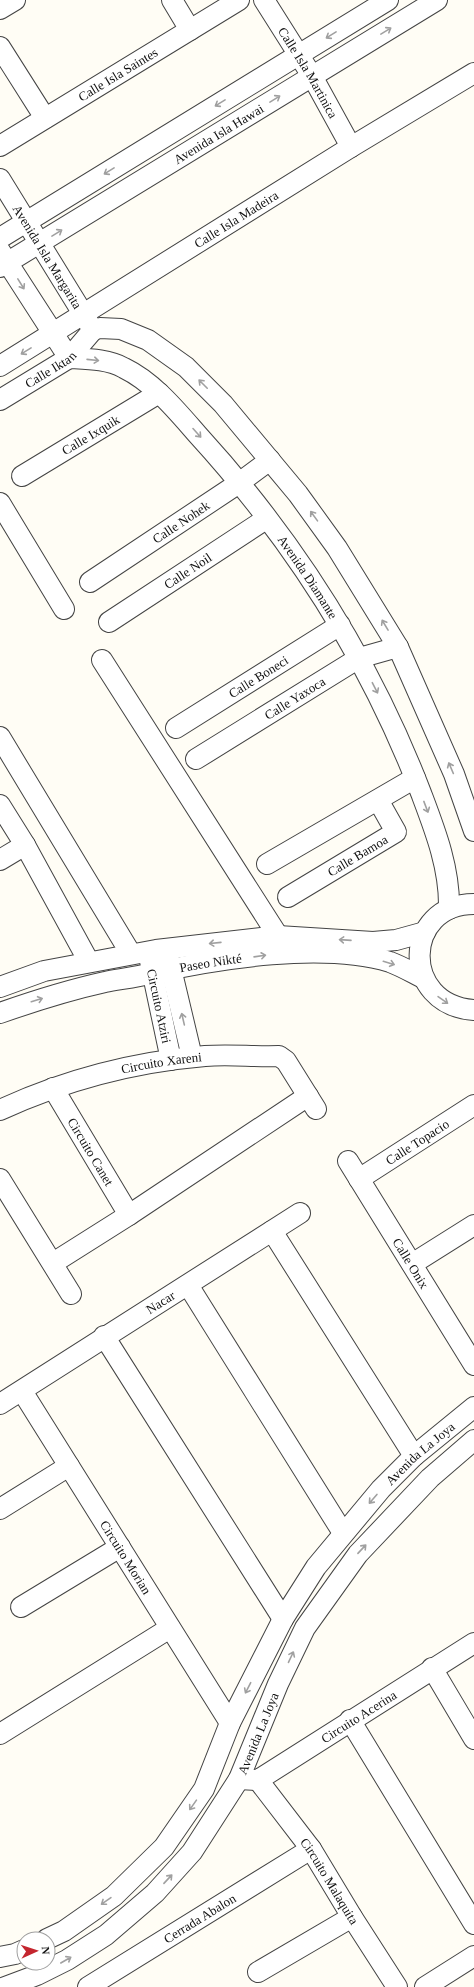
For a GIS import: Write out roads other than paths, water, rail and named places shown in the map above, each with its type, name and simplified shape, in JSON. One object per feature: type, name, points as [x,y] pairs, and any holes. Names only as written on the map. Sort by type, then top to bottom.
[{"type":"street","points":[[0,9],[16,0]]},
{"type":"street","points":[[172,0],[190,30]]},
{"type":"street","name":"Calle Isla Saintes","points":[[0,146],[239,0]]},
{"type":"street","name":"Calle Isla Martinica","points":[[264,0],[312,76],[351,147]]},
{"type":"street","name":"Avenida Isla Hawai","points":[[0,238],[388,0]]},
{"type":"street","name":"Avenida Isla Hawai","points":[[3,260],[40,244],[437,0]]},
{"type":"street","points":[[0,47],[45,118]]},
{"type":"street","name":"Calle Isla Madeira","points":[[0,366],[53,334],[88,322],[351,147],[474,73]]},
{"type":"street","name":"Avenida Isla Margarita","points":[[0,179],[88,322]]},
{"type":"street","points":[[3,260],[69,358]]},
{"type":"street","points":[[88,322],[100,328],[121,329],[148,340],[186,367],[223,404],[298,494],[337,548],[398,647],[454,774],[474,831]]},
{"type":"street","name":"Calle Iktan","points":[[0,400],[69,358],[88,322]]},
{"type":"street","name":"Avenida Diamante","points":[[69,358],[99,360],[124,367],[159,393],[218,456],[266,518],[322,596],[359,658],[388,714],[415,778],[444,860],[450,890],[449,908]]},
{"type":"street","name":"Calle Ixquik","points":[[22,476],[159,393]]},
{"type":"street","name":"Calle Nohek","points":[[90,582],[239,483],[270,460]]},
{"type":"street","points":[[0,503],[64,609]]},
{"type":"street","name":"Calle Noil","points":[[110,622],[266,518]]},
{"type":"street","name":"Calle Boneci","points":[[176,728],[340,625]]},
{"type":"street","name":"Calle Yaxoca","points":[[196,760],[359,658],[398,647]]},
{"type":"street","points":[[102,660],[278,936]]},
{"type":"street","name":"Circuito Atziri","points":[[0,737],[162,971],[192,1057]]},
{"type":"street","points":[[267,864],[415,778]]},
{"type":"street","name":"Calle Bamoa","points":[[288,897],[396,832],[378,800]]},
{"type":"street","points":[[0,805],[25,845],[89,962]]},
{"type":"street","points":[[0,860],[25,845]]},
{"type":"street","points":[[474,904],[464,904],[449,908],[434,920],[425,932],[420,947],[419,963],[423,978],[432,992],[445,1003],[461,1009],[474,1010]]},
{"type":"street","name":"Paseo Nikté","points":[[0,987],[44,971],[148,951],[278,936],[373,942],[396,940],[425,932]]},
{"type":"street","name":"Paseo Nikté","points":[[0,1013],[59,994],[104,983],[162,971],[273,954],[320,953],[358,956],[390,962],[423,978]]},
{"type":"street","name":"Circuito Atziri","points":[[162,971],[171,1060]]},
{"type":"street","name":"Circuito Xareni","points":[[0,1110],[53,1088],[105,1072],[171,1060],[207,1056],[279,1056],[286,1061],[312,1103],[53,1263]]},
{"type":"street","name":"Circuito Canet","points":[[53,1088],[129,1215]]},
{"type":"street","name":"Calle Topacio","points":[[359,1179],[474,1105]]},
{"type":"street","name":"Calle Onix","points":[[348,1161],[412,1264],[468,1344],[474,1365]]},
{"type":"street","points":[[0,1179],[71,1294]]},
{"type":"street","name":"Nacar","points":[[0,1404],[104,1336],[188,1285],[300,1213]]},
{"type":"street","points":[[412,1264],[474,1225]]},
{"type":"street","points":[[272,1231],[414,1456]]},
{"type":"street","points":[[188,1285],[343,1533]]},
{"type":"street","points":[[104,1336],[283,1619]]},
{"type":"street","name":"Circuito Morian","points":[[22,1391],[230,1723]]},
{"type":"street","name":"Avenida La Joya","points":[[56,1935],[64,1931],[114,1896],[164,1847],[204,1789],[230,1723],[283,1619],[316,1567],[343,1533],[414,1456],[474,1407]]},
{"type":"street","name":"Avenida La Joya","points":[[5,1987],[37,1975],[67,1960],[106,1934],[155,1893],[192,1852],[249,1779],[282,1677],[305,1628],[358,1554],[430,1478],[474,1440]]},
{"type":"street","points":[[0,1509],[69,1466]]},
{"type":"street","points":[[21,1607],[120,1548]]},
{"type":"street","points":[[0,1734],[170,1628]]},
{"type":"street","name":"Circuito Acerina","points":[[249,1779],[350,1720],[474,1643]]},
{"type":"street","points":[[263,1660],[282,1677]]},
{"type":"street","points":[[432,1668],[474,1739]]},
{"type":"street","points":[[350,1720],[474,1924]]},
{"type":"street","name":"Circuito Malaquita","points":[[249,1779],[312,1848],[352,1917],[397,1987]]},
{"type":"street","name":"Cerrada Abalon","points":[[88,1987],[312,1848]]},
{"type":"street","points":[[258,1972],[352,1917]]},
{"type":"street","points":[[0,1957],[16,1954]]},
{"type":"street","points":[[425,1987],[474,1956]]}]
